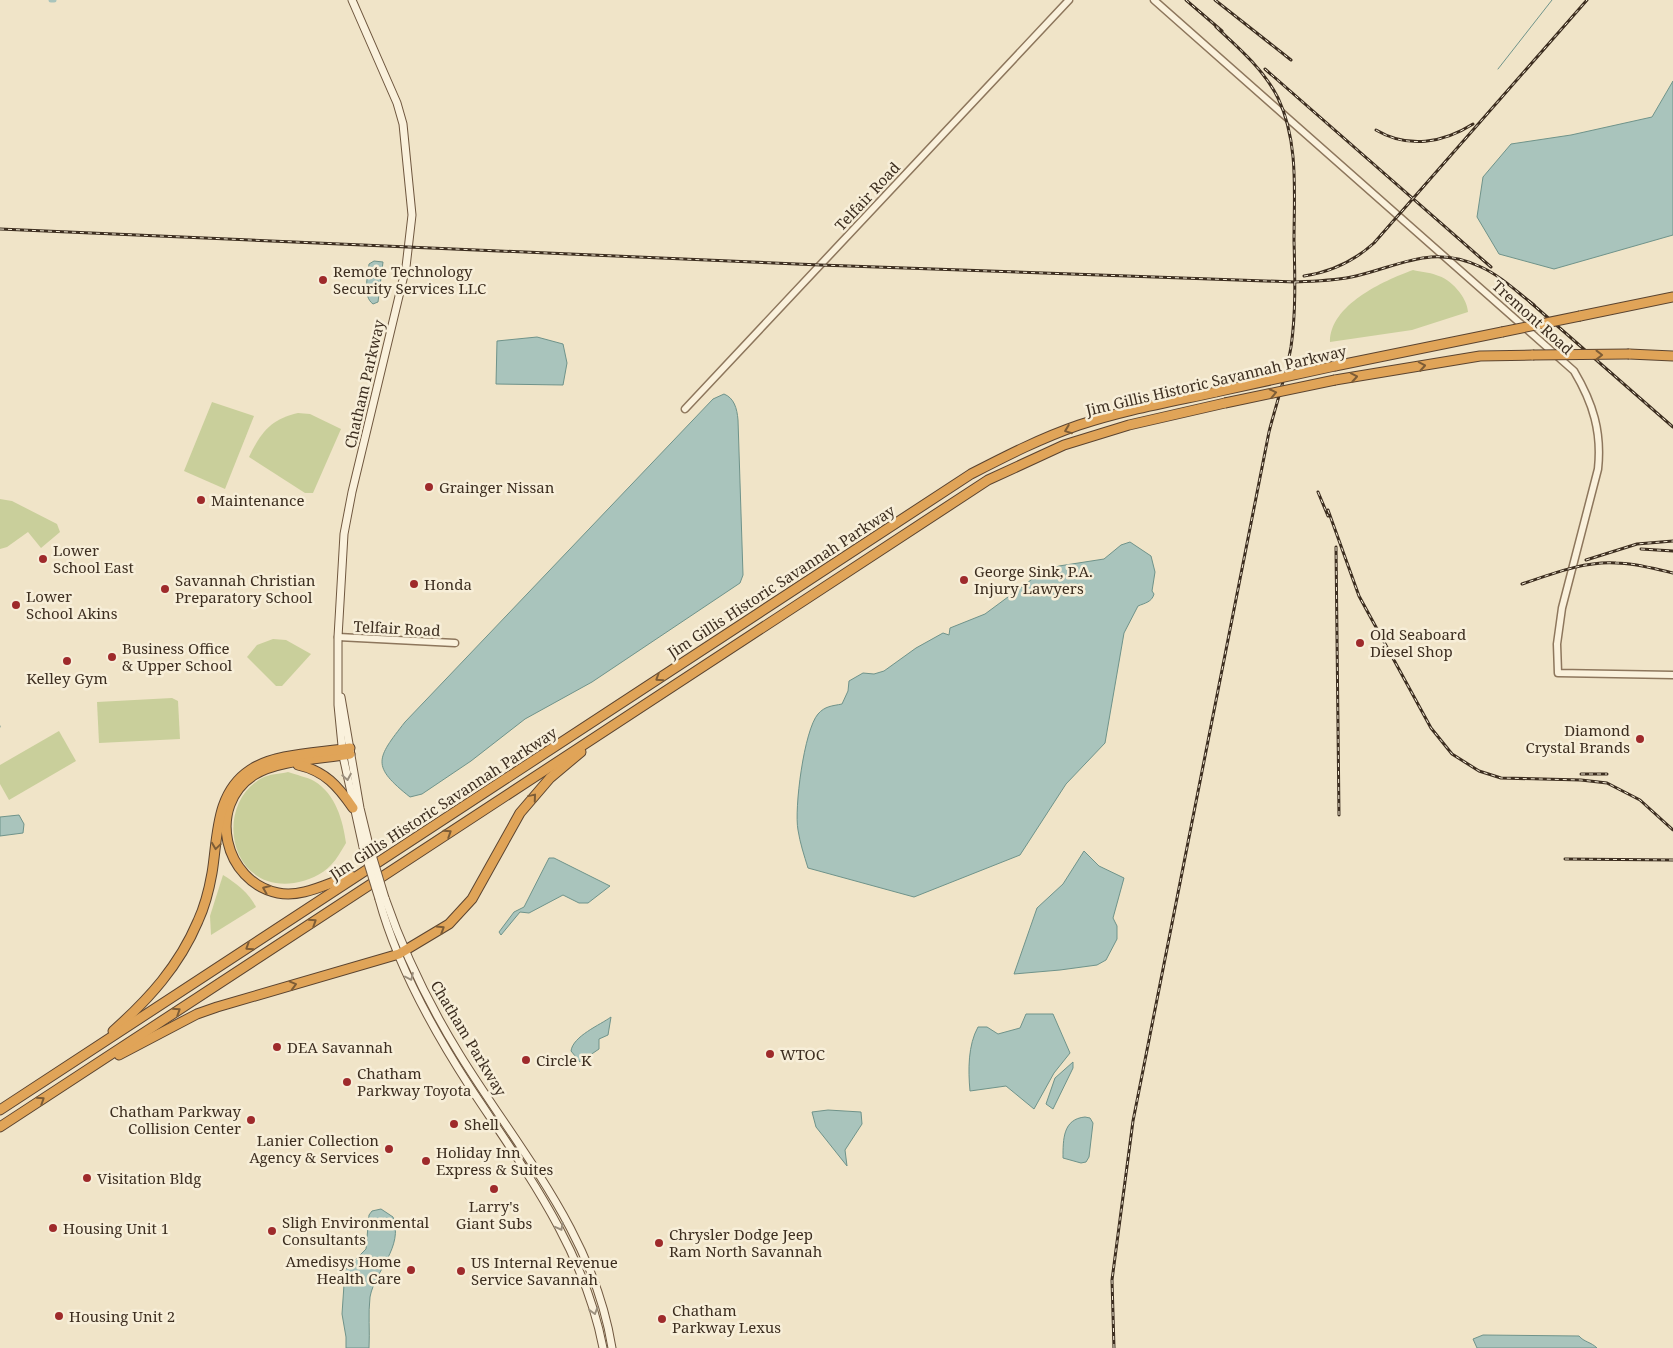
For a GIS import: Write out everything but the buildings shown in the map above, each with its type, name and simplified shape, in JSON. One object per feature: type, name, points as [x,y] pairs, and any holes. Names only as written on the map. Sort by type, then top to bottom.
[{"type":"highway","name":"Jim Gillis Historic Savannah Parkway","points":[[0,1110],[971,474],[1024,447],[1079,426],[1133,410],[1670,297]]},
{"type":"highway","name":"Jim Gillis Historic Savannah Parkway","points":[[0,1127],[614,725],[795,604],[988,480],[1072,442],[1129,424],[1335,380],[1480,356],[1630,354],[1671,357]]},
{"type":"highway","points":[[87,1070],[197,1014],[403,953],[449,924],[472,899],[509,830],[534,795],[582,751],[614,725]]},
{"type":"highway","points":[[346,752],[281,766],[254,775],[243,784],[229,808],[226,836],[231,854],[237,866],[246,877],[267,890],[295,894],[363,872]]},
{"type":"highway","points":[[89,1053],[150,996],[172,970],[189,941],[209,891],[223,804],[237,781],[251,769],[272,760],[346,752]]},
{"type":"highway","points":[[281,766],[298,765],[325,775],[338,786],[353,808]]},
{"type":"main road","name":"Chatham Parkway","points":[[352,0],[401,117],[409,171],[412,215],[406,267],[352,492],[344,534],[338,637],[340,694],[353,808],[382,899],[403,953],[452,1059],[561,1228],[588,1291],[603,1348]]},
{"type":"main road","name":"Chatham Parkway","points":[[346,752],[360,808],[366,846]]},
{"type":"main road","name":"Chatham Parkway","points":[[403,953],[433,1009],[549,1188],[577,1238],[594,1276],[612,1348]]},
{"type":"street","name":"Telfair Road","points":[[685,408],[1069,0]]},
{"type":"street","name":"Tremont Road","points":[[1154,0],[1574,371],[1592,405],[1599,436],[1599,452],[1598,469],[1562,608],[1557,644],[1558,673],[1673,675]]},
{"type":"street","name":"Telfair Road","points":[[338,637],[455,643]]},
{"type":"green space","points":[[1413,270],[1433,274],[1447,280],[1465,300],[1468,312],[1412,330],[1330,342],[1332,329],[1348,306],[1374,288]]},
{"type":"green space","points":[[212,402],[254,416],[225,489],[184,471]]},
{"type":"green space","points":[[298,413],[310,414],[341,429],[313,493],[305,493],[249,457],[258,440],[268,428],[281,419]]},
{"type":"green space","points":[[0,499],[12,501],[57,524],[60,532],[41,548],[28,532],[7,547],[0,549]]},
{"type":"green space","points":[[273,639],[286,640],[311,654],[282,686],[276,686],[247,657],[257,645]]},
{"type":"green space","points":[[172,698],[178,701],[180,739],[99,743],[97,702]]},
{"type":"green space","points":[[59,731],[76,761],[9,800],[0,784],[0,765]]},
{"type":"green space","points":[[288,772],[314,781],[328,793],[340,817],[346,843],[327,869],[319,875],[294,883],[272,882],[255,874],[242,861],[235,844],[233,825],[237,807],[247,791],[262,778]]},
{"type":"green space","points":[[223,875],[242,889],[256,907],[211,935],[210,916]]},
{"type":"water","points":[[1673,81],[1673,235],[1554,269],[1499,254],[1477,217],[1483,177],[1511,144],[1571,135],[1652,117]]},
{"type":"water","points":[[374,261],[383,262],[378,302],[373,304],[368,296],[366,286],[369,264]]},
{"type":"water","points":[[537,337],[563,344],[567,363],[563,385],[496,384],[497,341]]},
{"type":"water","points":[[724,394],[734,404],[738,420],[743,575],[740,583],[592,682],[525,719],[471,761],[422,794],[410,797],[389,777],[382,762],[388,745],[405,722],[713,399]]},
{"type":"water","points":[[1130,542],[1151,556],[1155,572],[1152,591],[1154,594],[1150,601],[1138,606],[1124,633],[1105,743],[1066,784],[1020,855],[914,897],[808,868],[800,840],[797,820],[797,805],[804,752],[808,736],[818,714],[826,708],[842,704],[848,691],[849,681],[863,673],[874,674],[884,671],[916,648],[943,633],[949,635],[950,628],[985,614],[1039,574],[1059,566],[1104,559],[1121,545]]},
{"type":"water","points":[[19,815],[24,824],[23,833],[0,836],[0,817]]},
{"type":"water","points":[[1084,851],[1099,866],[1124,878],[1113,918],[1117,926],[1117,939],[1106,960],[1097,965],[1014,974],[1037,908],[1063,884]]},
{"type":"water","points":[[549,858],[554,858],[610,886],[588,903],[579,903],[563,895],[529,913],[520,912],[501,935],[499,932],[514,912],[524,907]]},
{"type":"water","points":[[1026,1014],[1053,1014],[1070,1053],[1054,1073],[1034,1109],[1006,1086],[970,1091],[969,1058],[972,1042],[978,1027],[987,1027],[998,1034],[1020,1028]]},
{"type":"water","points":[[611,1017],[608,1035],[599,1039],[599,1049],[580,1062],[571,1051],[577,1040]]},
{"type":"water","points":[[1073,1062],[1073,1068],[1053,1109],[1046,1104],[1055,1078]]},
{"type":"water","points":[[828,1110],[861,1112],[862,1124],[845,1150],[847,1166],[816,1127],[812,1112]]},
{"type":"water","points":[[1085,1117],[1090,1118],[1093,1123],[1089,1157],[1086,1162],[1081,1163],[1063,1158],[1064,1137],[1068,1126],[1072,1122]]},
{"type":"water","points":[[381,1209],[393,1217],[395,1239],[370,1297],[369,1348],[346,1348],[342,1314],[345,1270],[366,1249],[369,1215],[372,1211]]},
{"type":"water","points":[[1483,1335],[1579,1336],[1597,1348],[1477,1348],[1473,1339]]},
{"type":"waterway","points":[[1498,69],[1552,0]]},
{"type":"railway","points":[[1186,0],[1222,31]]},
{"type":"railway","points":[[1215,0],[1291,60]]},
{"type":"railway","points":[[1304,276],[1323,272],[1350,261],[1374,243],[1587,0]]},
{"type":"railway","points":[[1114,1348],[1112,1280],[1133,1121],[1269,432],[1289,358],[1294,321],[1294,168],[1285,115],[1278,98],[1266,78],[1216,27]]},
{"type":"railway","points":[[1265,69],[1491,267]]},
{"type":"railway","points":[[1376,130],[1400,140],[1425,141],[1450,136],[1473,124]]},
{"type":"railway","points":[[0,229],[820,265],[1295,282],[1341,279],[1403,262],[1432,257],[1448,257],[1464,260],[1481,267],[1502,280],[1534,305]]},
{"type":"railway","points":[[1530,302],[1673,427]]},
{"type":"railway","points":[[1318,492],[1328,516]]},
{"type":"railway","points":[[1328,510],[1359,596],[1431,728],[1452,754],[1479,771],[1501,778],[1581,780],[1607,783],[1640,800],[1673,830]]},
{"type":"railway","points":[[1586,560],[1637,544],[1673,541]]},
{"type":"railway","points":[[1336,547],[1339,815]]},
{"type":"railway","points":[[1641,549],[1673,551]]},
{"type":"railway","points":[[1522,584],[1568,569],[1604,563],[1645,566],[1673,573]]},
{"type":"railway","points":[[1581,774],[1607,774]]},
{"type":"railway","points":[[1565,859],[1673,860]]},
{"type":"place","name":"Remote Technology Security Services LLC","points":[[323,280]]},
{"type":"place","name":"Grainger Nissan","points":[[429,487]]},
{"type":"place","name":"Maintenance","points":[[201,500]]},
{"type":"place","name":"Lower School East","points":[[43,559]]},
{"type":"place","name":"George Sink, P.A. Injury Lawyers","points":[[964,580]]},
{"type":"place","name":"Honda","points":[[414,584]]},
{"type":"place","name":"Savannah Christian Preparatory School","points":[[165,589]]},
{"type":"place","name":"Lower School Akins","points":[[16,605]]},
{"type":"place","name":"Old Seaboard Diesel Shop","points":[[1360,643]]},
{"type":"place","name":"Business Office & Upper School","points":[[112,657]]},
{"type":"place","name":"Kelley Gym","points":[[67,661]]},
{"type":"place","name":"Diamond Crystal Brands","points":[[1640,739]]},
{"type":"place","name":"DEA Savannah","points":[[277,1047]]},
{"type":"place","name":"WTOC","points":[[770,1054]]},
{"type":"place","name":"Circle K","points":[[526,1060]]},
{"type":"place","name":"Chatham Parkway Toyota","points":[[347,1082]]},
{"type":"place","name":"Chatham Parkway Collision Center","points":[[251,1120]]},
{"type":"place","name":"Shell","points":[[454,1124]]},
{"type":"place","name":"Lanier Collection Agency & Services","points":[[389,1149]]},
{"type":"place","name":"Holiday Inn Express & Suites","points":[[426,1161]]},
{"type":"place","name":"Visitation Bldg","points":[[87,1178]]},
{"type":"place","name":"Larry's Giant Subs","points":[[494,1189]]},
{"type":"place","name":"Housing Unit 1","points":[[53,1228]]},
{"type":"place","name":"Sligh Environmental Consultants","points":[[272,1231]]},
{"type":"place","name":"Chrysler Dodge Jeep Ram North Savannah","points":[[659,1243]]},
{"type":"place","name":"Amedisys Home Health Care","points":[[411,1270]]},
{"type":"place","name":"US Internal Revenue Service Savannah","points":[[461,1271]]},
{"type":"place","name":"Housing Unit 2","points":[[59,1316]]},
{"type":"place","name":"Chatham Parkway Lexus","points":[[662,1319]]}]
